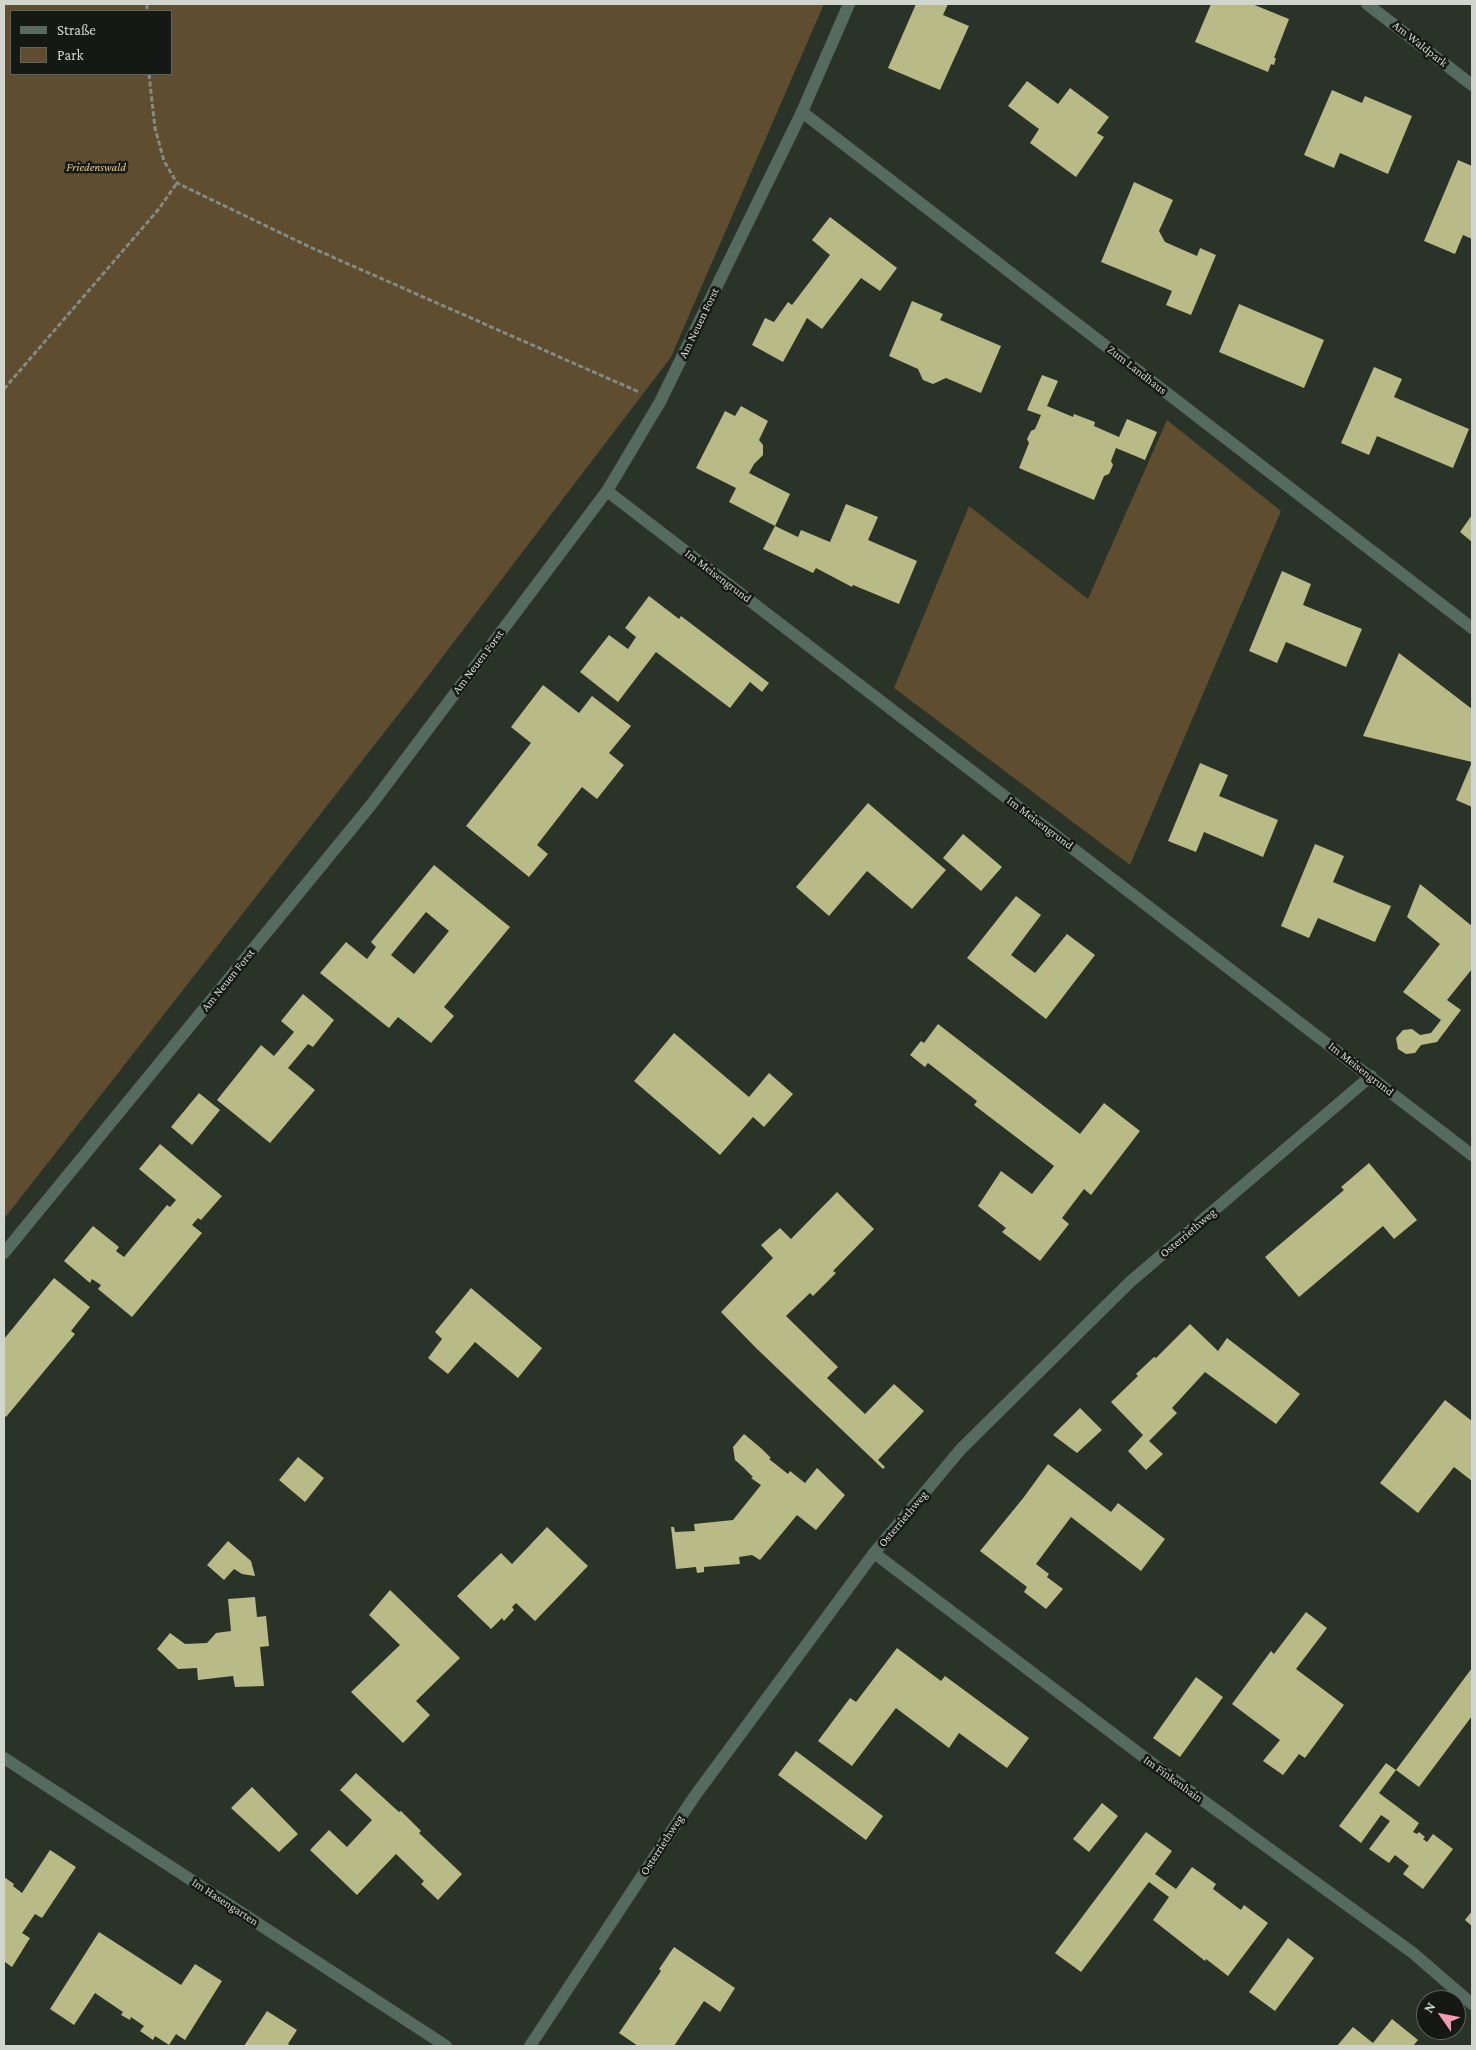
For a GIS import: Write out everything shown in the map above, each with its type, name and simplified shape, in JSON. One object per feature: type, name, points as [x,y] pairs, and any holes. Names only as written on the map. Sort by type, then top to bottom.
[{"type":"street","name":"Am Neuen Forst","points":[[4,1253],[371,805],[607,491],[660,402],[802,112],[848,4]]},
{"type":"street","name":"Am Waldpark","points":[[1367,4],[1472,85]]},
{"type":"street","name":"Zum Landhaus","points":[[802,112],[1472,628]]},
{"type":"street","name":"Im Meisengrund","points":[[607,491],[1472,1155]]},
{"type":"street","name":"Osterriethweg","points":[[530,2046],[694,1797],[874,1554],[961,1449],[1130,1282],[1371,1076]]},
{"type":"street","name":"Im Finkenhain","points":[[874,1554],[1161,1770],[1413,1953],[1472,2004]]},
{"type":"street","name":"Im Hasengarten","points":[[4,1758],[446,2046]]},
{"type":"path","points":[[149,75],[154,128],[164,162],[177,183],[312,248],[660,402]]},
{"type":"path","points":[[4,389],[158,210],[177,183]]},
{"type":"green space","name":"Friedenswald","points":[[4,4],[824,4],[671,357],[412,697],[4,1219]]},
{"type":"green space","points":[[1167,420],[1281,511],[1130,865],[894,688],[969,506],[1088,599]]},
{"type":"building","points":[[916,4],[948,4],[943,15],[969,26],[940,90],[888,68]]},
{"type":"building","points":[[1211,4],[1252,4],[1289,19],[1274,58],[1276,58],[1274,65],[1271,64],[1268,72],[1195,42]]},
{"type":"building","points":[[1027,81],[1058,104],[1070,88],[1109,117],[1097,133],[1104,137],[1076,177],[1030,143],[1039,129],[1008,106]]},
{"type":"building","points":[[1332,90],[1362,103],[1365,96],[1412,116],[1388,174],[1340,153],[1334,168],[1304,155]]},
{"type":"building","points":[[1458,160],[1472,166],[1472,239],[1463,235],[1455,254],[1424,241]]},
{"type":"building","points":[[1134,182],[1173,200],[1159,231],[1165,242],[1197,256],[1200,248],[1216,255],[1191,315],[1166,305],[1172,291],[1101,262]]},
{"type":"building","points":[[830,217],[897,268],[880,291],[861,278],[822,329],[807,318],[783,362],[752,345],[765,318],[774,322],[788,302],[792,305],[830,255],[812,240]]},
{"type":"building","points":[[912,301],[943,314],[940,320],[1001,346],[981,393],[946,378],[933,384],[923,380],[918,369],[889,356]]},
{"type":"building","points":[[1239,304],[1324,340],[1304,388],[1219,352]]},
{"type":"building","points":[[1374,367],[1402,379],[1394,397],[1469,429],[1453,468],[1377,436],[1369,455],[1341,443]]},
{"type":"building","points":[[1042,375],[1058,381],[1047,406],[1073,417],[1074,414],[1095,422],[1094,426],[1119,437],[1127,419],[1157,432],[1145,460],[1116,448],[1111,461],[1113,465],[1109,474],[1104,476],[1094,500],[1019,468],[1029,443],[1027,439],[1031,431],[1035,429],[1041,415],[1027,410]]},
{"type":"building","points":[[741,406],[768,421],[759,440],[763,445],[763,455],[754,464],[749,473],[790,494],[775,526],[729,502],[736,488],[696,468],[725,411],[735,416]]},
{"type":"building","points":[[846,504],[878,517],[868,540],[917,561],[899,604],[853,585],[852,587],[816,568],[813,573],[763,549],[775,526],[798,537],[801,530],[830,542]]},
{"type":"building","points":[[1472,515],[1472,542],[1460,532]]},
{"type":"building","points":[[1282,571],[1311,584],[1303,605],[1362,629],[1346,667],[1286,642],[1277,663],[1249,651]]},
{"type":"building","points":[[649,596],[679,619],[681,616],[769,683],[762,692],[750,682],[730,708],[656,652],[618,702],[580,672],[609,635],[628,649],[636,637],[625,628]]},
{"type":"building","points":[[1399,653],[1472,709],[1472,762],[1363,736]]},
{"type":"building","points":[[543,685],[579,713],[592,696],[631,726],[609,753],[624,765],[597,799],[582,787],[537,845],[548,854],[529,877],[466,826],[531,743],[511,727]]},
{"type":"building","points":[[1472,762],[1472,807],[1456,800]]},
{"type":"building","points":[[1200,763],[1228,775],[1219,796],[1278,820],[1263,857],[1204,832],[1196,852],[1168,841]]},
{"type":"building","points":[[868,803],[946,870],[912,909],[867,871],[829,916],[796,887]]},
{"type":"building","points":[[963,834],[1002,867],[981,891],[943,858]]},
{"type":"building","points":[[1315,844],[1344,856],[1333,882],[1391,906],[1375,942],[1318,918],[1309,938],[1281,926]]},
{"type":"building","points":[[434,865],[510,927],[444,1007],[454,1016],[431,1043],[398,1017],[389,1028],[320,973],[346,942],[367,959],[376,947],[371,942]],"holes":[[[426,912],[449,931],[414,974],[391,955]]]},
{"type":"building","points":[[1420,884],[1472,926],[1472,969],[1447,1000],[1461,1010],[1437,1042],[1421,1045],[1415,1053],[1406,1054],[1398,1049],[1396,1038],[1403,1030],[1412,1029],[1420,1035],[1431,1033],[1441,1020],[1403,992],[1440,944],[1407,917]]},
{"type":"building","points":[[1016,896],[1041,915],[1011,955],[1035,973],[1067,934],[1095,955],[1046,1019],[967,958]]},
{"type":"building","points":[[303,994],[334,1020],[313,1047],[308,1044],[288,1068],[315,1090],[270,1143],[217,1100],[261,1045],[274,1056],[294,1032],[281,1021]]},
{"type":"building","points":[[938,1024],[1080,1134],[1104,1103],[1140,1131],[1091,1195],[1084,1189],[1062,1218],[1069,1224],[1040,1261],[1002,1232],[1006,1228],[978,1206],[1001,1171],[1032,1194],[1054,1166],[974,1105],[977,1101],[928,1063],[925,1067],[910,1055],[921,1041],[924,1043]]},
{"type":"building","points":[[674,1033],[749,1097],[769,1073],[793,1094],[764,1127],[753,1117],[720,1155],[634,1081]]},
{"type":"building","points":[[199,1093],[220,1110],[192,1145],[171,1127]]},
{"type":"building","points":[[160,1144],[222,1196],[201,1220],[198,1218],[192,1225],[202,1233],[132,1317],[98,1289],[101,1285],[92,1279],[90,1283],[64,1261],[93,1226],[119,1247],[116,1251],[124,1257],[167,1205],[170,1207],[176,1200],[139,1169]]},
{"type":"building","points":[[1369,1163],[1417,1220],[1394,1239],[1383,1226],[1299,1297],[1265,1257],[1344,1190],[1341,1187]]},
{"type":"building","points":[[837,1192],[874,1229],[833,1271],[836,1273],[813,1296],[810,1293],[786,1316],[838,1367],[827,1378],[865,1414],[894,1384],[924,1411],[878,1460],[885,1467],[883,1469],[721,1312],[773,1258],[761,1245],[780,1228],[791,1239]]},
{"type":"building","points":[[54,1278],[90,1307],[71,1331],[75,1334],[6,1417],[4,1415],[4,1339]]},
{"type":"building","points":[[471,1288],[542,1348],[518,1378],[475,1342],[448,1374],[428,1358],[442,1339],[435,1332]]},
{"type":"building","points":[[1190,1324],[1218,1351],[1227,1338],[1300,1394],[1276,1424],[1205,1372],[1172,1408],[1177,1413],[1149,1441],[1163,1454],[1146,1470],[1128,1451],[1143,1435],[1111,1402],[1138,1376],[1136,1374],[1154,1357],[1156,1358]]},
{"type":"building","points":[[1445,1400],[1472,1421],[1472,1481],[1454,1467],[1418,1513],[1380,1483]]},
{"type":"building","points":[[1080,1408],[1102,1430],[1077,1453],[1053,1435]]},
{"type":"building","points":[[744,1434],[771,1458],[769,1459],[788,1474],[790,1471],[805,1483],[817,1468],[845,1495],[816,1530],[797,1515],[760,1560],[752,1555],[739,1557],[740,1564],[704,1567],[704,1572],[697,1573],[696,1567],[676,1569],[671,1527],[674,1527],[675,1532],[695,1531],[694,1524],[733,1520],[761,1485],[751,1478],[753,1477],[735,1460],[733,1447]]},
{"type":"building","points":[[298,1457],[324,1478],[305,1502],[279,1480]]},
{"type":"building","points":[[1048,1464],[1111,1512],[1118,1503],[1165,1539],[1141,1571],[1071,1517],[1036,1564],[1049,1574],[1047,1577],[1063,1589],[1046,1609],[1024,1592],[1027,1587],[980,1551]]},
{"type":"building","points":[[547,1527],[588,1566],[535,1621],[516,1603],[512,1607],[514,1610],[504,1621],[502,1618],[491,1629],[457,1596],[501,1553],[512,1564]]},
{"type":"building","points":[[228,1541],[251,1561],[255,1576],[242,1574],[234,1569],[224,1580],[207,1565]]},
{"type":"building","points":[[390,1590],[460,1658],[416,1701],[430,1715],[403,1743],[351,1692],[400,1645],[369,1615]]},
{"type":"building","points":[[255,1597],[257,1617],[266,1616],[269,1646],[260,1647],[264,1686],[235,1687],[233,1676],[198,1680],[197,1668],[178,1669],[157,1649],[170,1633],[185,1644],[207,1643],[216,1633],[231,1631],[228,1599]]},
{"type":"building","points":[[1306,1612],[1327,1628],[1296,1669],[1344,1705],[1305,1758],[1299,1754],[1283,1775],[1263,1761],[1280,1740],[1232,1704],[1271,1651],[1274,1654]]},
{"type":"building","points":[[897,1648],[941,1681],[945,1676],[1029,1738],[1007,1768],[959,1733],[949,1748],[896,1708],[852,1766],[818,1741],[850,1698],[856,1702]]},
{"type":"building","points":[[1472,1668],[1472,1716],[1419,1787],[1396,1770]]},
{"type":"building","points":[[1196,1677],[1223,1697],[1180,1757],[1153,1738]]},
{"type":"building","points":[[796,1751],[883,1816],[866,1840],[778,1775]]},
{"type":"building","points":[[1386,1763],[1396,1770],[1379,1793],[1419,1823],[1413,1832],[1417,1834],[1419,1832],[1425,1837],[1423,1839],[1427,1842],[1433,1834],[1453,1849],[1423,1889],[1403,1874],[1409,1866],[1395,1855],[1389,1863],[1369,1849],[1390,1821],[1381,1815],[1361,1843],[1339,1826]]},
{"type":"building","points":[[356,1773],[399,1812],[401,1811],[421,1831],[419,1833],[462,1874],[438,1900],[421,1884],[424,1881],[396,1854],[357,1895],[310,1850],[329,1830],[347,1847],[372,1820],[340,1790]]},
{"type":"building","points":[[252,1787],[298,1834],[279,1852],[231,1808]]},
{"type":"building","points":[[1102,1803],[1118,1816],[1089,1852],[1073,1839]]},
{"type":"building","points":[[1146,1832],[1172,1851],[1155,1874],[1176,1889],[1192,1867],[1216,1884],[1213,1889],[1241,1910],[1244,1905],[1268,1923],[1228,1976],[1206,1959],[1205,1961],[1153,1920],[1169,1897],[1149,1882],[1081,1972],[1055,1953]]},
{"type":"building","points":[[50,1850],[76,1867],[42,1918],[35,1914],[22,1933],[30,1938],[12,1967],[5,1962],[4,1964],[4,1877],[22,1893]]},
{"type":"building","points":[[1472,1911],[1472,1926],[1465,1920]]},
{"type":"building","points":[[99,1932],[181,1985],[195,1964],[222,1981],[185,2040],[176,2034],[169,2045],[155,2036],[153,2040],[140,2031],[144,2026],[131,2017],[130,2020],[121,2015],[123,2012],[95,1993],[74,2025],[50,2009]]},
{"type":"building","points":[[1288,1938],[1314,1958],[1275,2011],[1249,1992]]},
{"type":"building","points":[[674,1947],[735,1988],[720,2012],[704,2001],[674,2046],[638,2046],[619,2033],[661,1971],[659,1969]]},
{"type":"building","points":[[267,2011],[297,2030],[288,2044],[291,2046],[244,2046]]},
{"type":"building","points":[[1392,2019],[1418,2040],[1413,2046],[1337,2046],[1353,2027],[1373,2043]]}]
